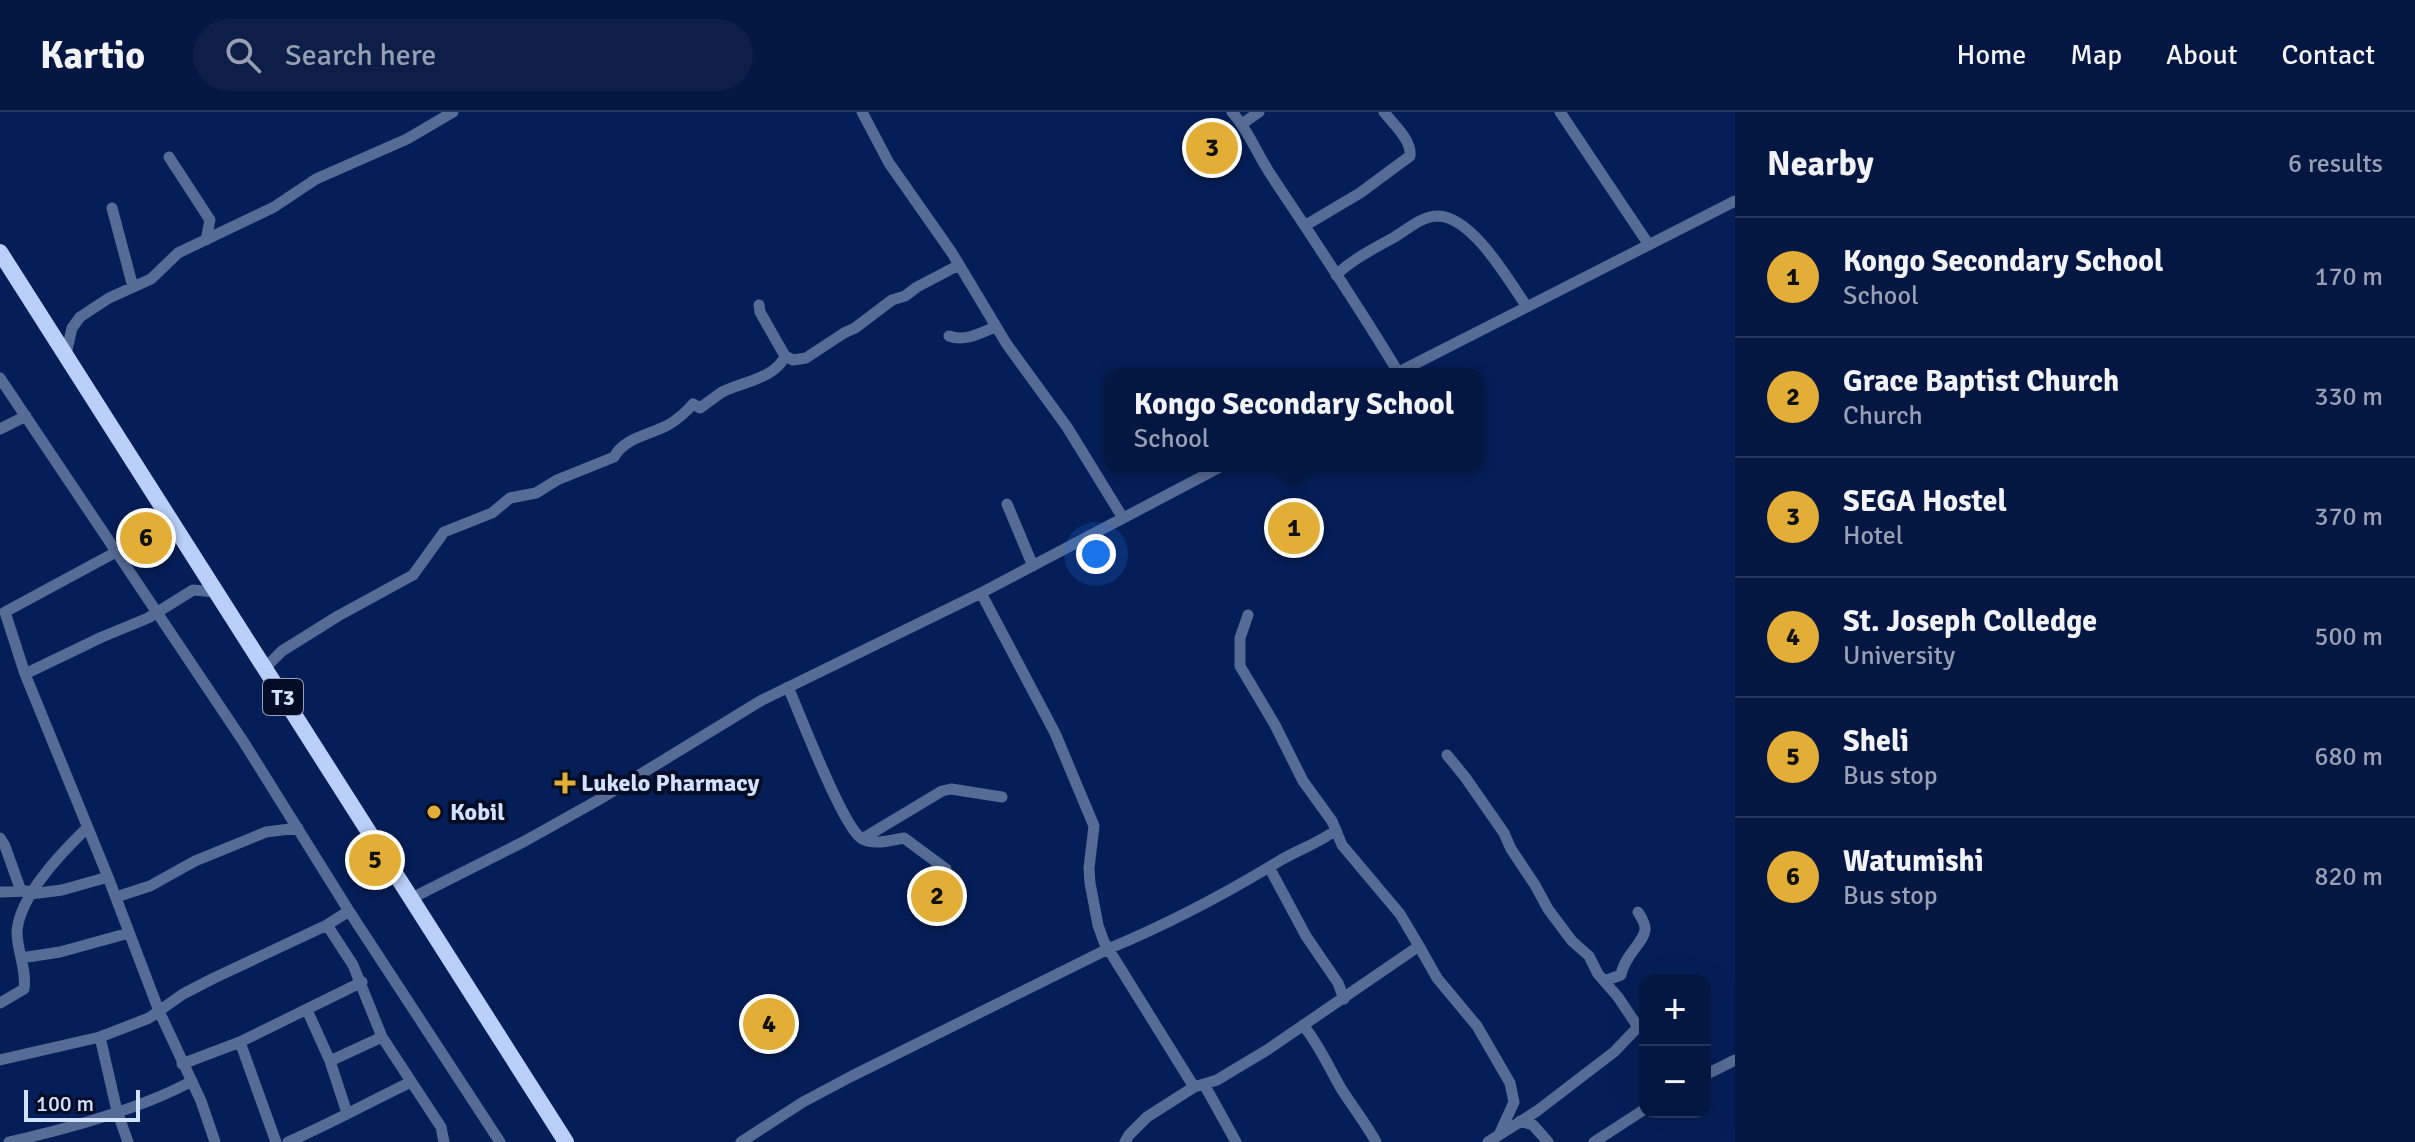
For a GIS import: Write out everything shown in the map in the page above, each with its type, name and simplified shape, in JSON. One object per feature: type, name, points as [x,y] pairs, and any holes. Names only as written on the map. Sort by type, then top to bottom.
[{"type":"highway","name":"T3","points":[[0,252],[566,1142]]},
{"type":"street","points":[[66,355],[72,328],[80,317],[109,298],[151,279],[178,253],[274,207],[316,179],[407,139],[453,112]]},
{"type":"street","points":[[862,112],[889,163],[959,265],[995,327],[1067,427],[1123,518]]},
{"type":"street","points":[[1232,112],[1369,322],[1393,368]]},
{"type":"street","points":[[1242,124],[1259,112]]},
{"type":"street","points":[[1306,225],[1383,178],[1410,156],[1408,142],[1384,112]]},
{"type":"street","points":[[1560,112],[1649,245]]},
{"type":"street","points":[[169,157],[210,220],[206,240]]},
{"type":"street","points":[[1406,368],[1735,201]]},
{"type":"street","points":[[112,208],[133,287]]},
{"type":"street","points":[[1336,275],[1358,257],[1425,219],[1438,216],[1455,220],[1469,231],[1487,250],[1527,307]]},
{"type":"street","points":[[759,305],[785,356],[793,360],[806,358],[855,328],[892,300],[905,296],[959,265]]},
{"type":"street","points":[[949,336],[954,339],[971,337],[995,327]]},
{"type":"street","points":[[271,662],[282,651],[338,616],[413,575],[444,532],[492,513],[510,498],[536,493],[557,480],[614,457],[618,450],[634,439],[668,425],[693,404],[700,408],[722,393],[781,365],[785,356]]},
{"type":"street","points":[[0,378],[157,612],[500,1142]]},
{"type":"street","points":[[0,429],[26,416]]},
{"type":"street","points":[[412,898],[600,799],[762,700],[981,593],[1211,472]]},
{"type":"street","points":[[1007,504],[1033,566]]},
{"type":"street","points":[[116,552],[2,612],[159,1011],[192,1081],[215,1142]]},
{"type":"street","points":[[25,674],[157,612],[193,590],[216,592]]},
{"type":"street","points":[[981,593],[1055,733],[1094,826],[1090,883],[1098,925],[1108,949],[1236,1142]]},
{"type":"street","points":[[1248,615],[1240,638],[1240,666],[1303,781],[1336,830],[1342,845],[1400,914],[1437,978],[1477,1026],[1510,1083],[1514,1102],[1499,1135]]},
{"type":"street","points":[[788,687],[844,815],[862,839],[874,842],[904,838],[946,869]]},
{"type":"street","points":[[1447,755],[1504,833],[1548,909],[1572,941],[1589,956],[1604,981],[1639,1025]]},
{"type":"street","points":[[862,839],[942,791],[951,789],[1002,797]]},
{"type":"street","points":[[0,1003],[24,989],[18,926],[28,892],[87,828]]},
{"type":"street","points":[[116,897],[150,886],[195,861],[266,832],[298,828]]},
{"type":"street","points":[[741,1142],[839,1083],[1108,949],[1150,932],[1322,841],[1336,830]]},
{"type":"street","points":[[0,838],[28,892]]},
{"type":"street","points":[[1269,867],[1306,936],[1338,983],[1344,999]]},
{"type":"street","points":[[0,892],[62,890],[108,877]]},
{"type":"street","points":[[0,1060],[100,1037],[149,1018],[183,994],[327,925],[349,911]]},
{"type":"street","points":[[1604,981],[1621,975],[1626,959],[1645,933],[1645,924],[1638,912]]},
{"type":"street","points":[[327,925],[362,982],[382,1037],[441,1127],[444,1142]]},
{"type":"street","points":[[21,958],[60,952],[129,933]]},
{"type":"street","points":[[1125,1142],[1147,1117],[1267,1050],[1419,946]]},
{"type":"street","points":[[182,1064],[240,1042],[362,982]]},
{"type":"street","points":[[307,1010],[330,1061],[347,1113]]},
{"type":"street","points":[[1303,1025],[1326,1056],[1343,1091],[1359,1111],[1376,1142]]},
{"type":"street","points":[[1488,1142],[1537,1111],[1639,1030]]},
{"type":"street","points":[[100,1037],[117,1111],[128,1142]]},
{"type":"street","points":[[330,1061],[382,1037]]},
{"type":"street","points":[[240,1042],[276,1142]]},
{"type":"street","points":[[1711,1072],[1735,1060]]},
{"type":"street","points":[[1711,1066],[1718,1069]]},
{"type":"street","points":[[9,1142],[117,1111],[170,1093],[192,1081]]},
{"type":"street","points":[[288,1142],[331,1124],[411,1082]]},
{"type":"street","points":[[1594,1142],[1639,1113]]},
{"type":"street","points":[[1520,1121],[1533,1125],[1548,1142]]},
{"type":"street","points":[[1533,1125],[1539,1142]]},
{"type":"place","name":"SEGA Hostel","points":[[1212,148]]},
{"type":"place","name":"Kongo Secondary School","points":[[1294,528]]},
{"type":"place","name":"Watumishi","points":[[146,538]]},
{"type":"place","name":"Lukelo Pharmacy","points":[[565,783]]},
{"type":"place","name":"Kobil","points":[[434,812]]},
{"type":"place","name":"Sheli","points":[[375,860]]},
{"type":"place","name":"Grace Baptist Church","points":[[937,896]]},
{"type":"place","name":"St. Joseph Colledge","points":[[769,1024]]}]
